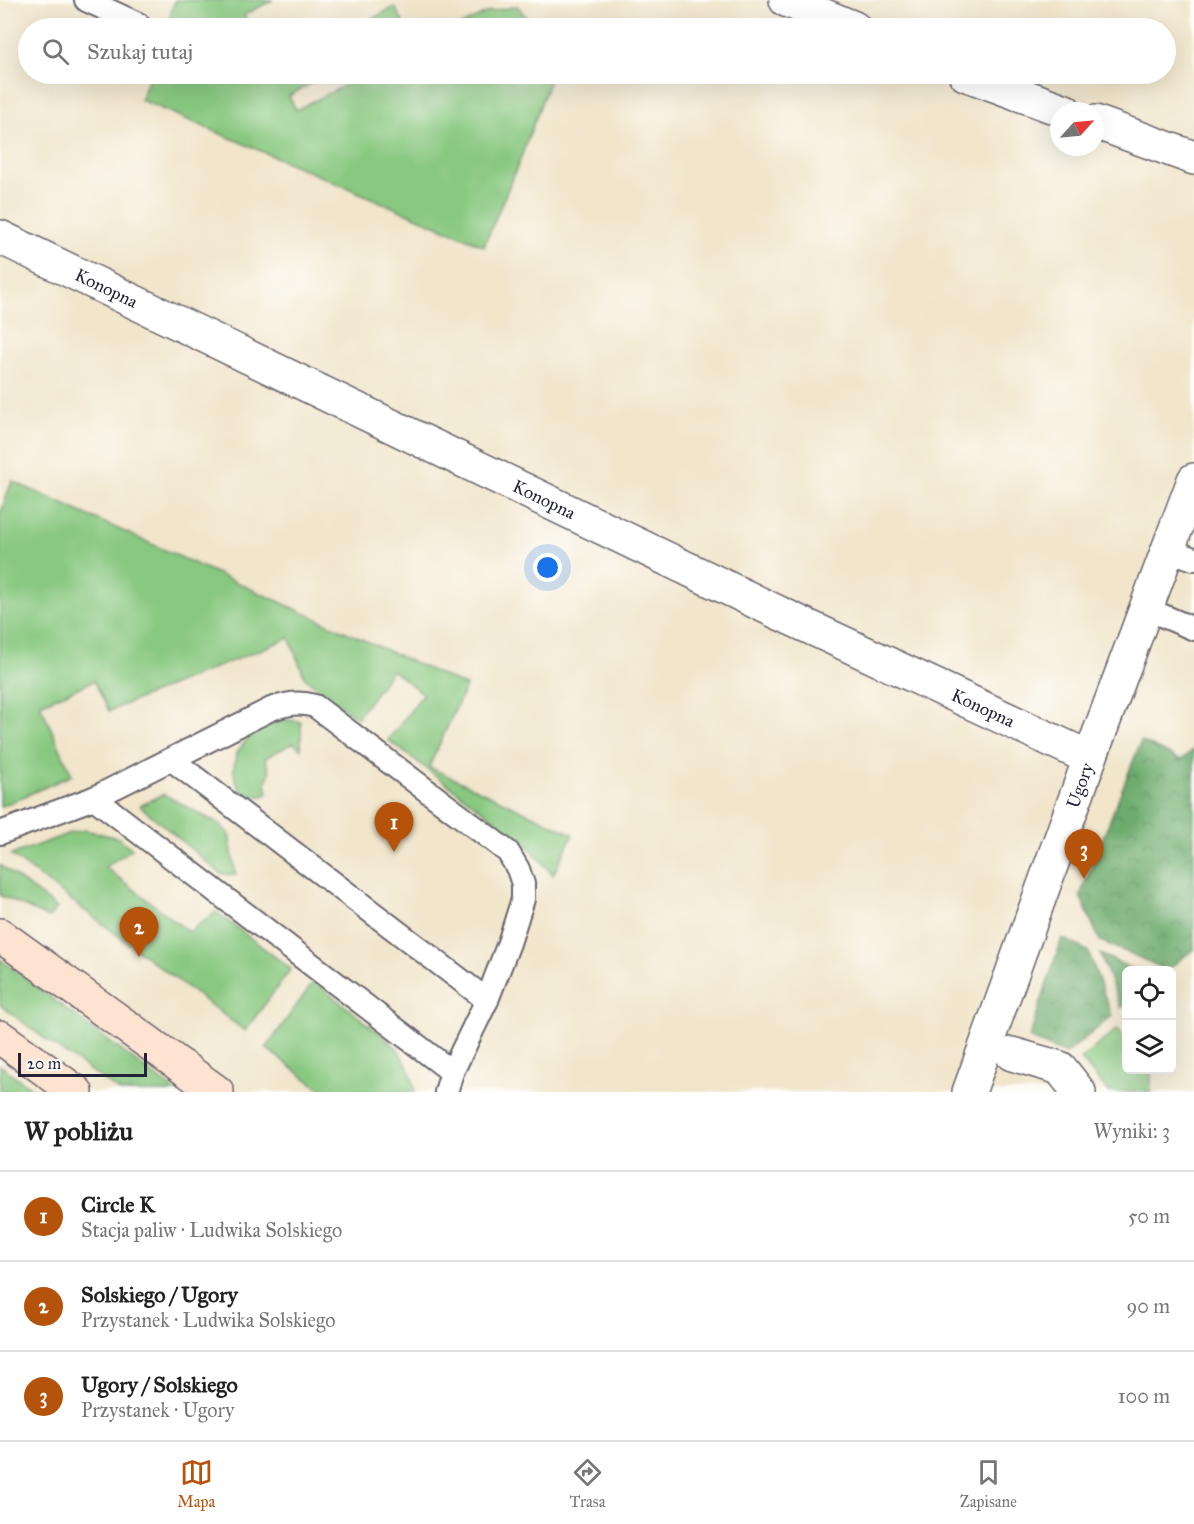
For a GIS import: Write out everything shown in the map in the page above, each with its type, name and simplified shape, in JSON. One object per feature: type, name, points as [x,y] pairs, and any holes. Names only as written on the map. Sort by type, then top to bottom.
[{"type":"street","points":[[786,0],[830,18]]},
{"type":"street","points":[[992,84],[1050,105]]},
{"type":"street","points":[[1104,125],[1194,158]]},
{"type":"street","name":"Konopna","points":[[0,237],[766,606],[1089,758]]},
{"type":"street","name":"Ugory","points":[[969,1092],[1089,758],[1147,609],[1181,554],[1194,480]]},
{"type":"street","points":[[0,935],[218,1092]]},
{"type":"street","points":[[0,1037],[76,1092]]},
{"type":"street","points":[[1012,1054],[1060,1068],[1079,1092]]},
{"type":"lane","points":[[86,0],[125,18]]},
{"type":"lane","points":[[1147,609],[1194,629]]},
{"type":"lane","points":[[0,833],[94,798],[271,709],[292,703],[315,706],[508,852],[518,869],[523,884],[523,899],[509,943],[487,1000],[449,1082],[94,798]]},
{"type":"lane","points":[[172,760],[487,1000]]},
{"type":"green space","points":[[175,0],[273,0],[244,15],[246,18],[169,18]]},
{"type":"green space","points":[[517,6],[527,18],[476,18],[488,12]]},
{"type":"green space","points":[[395,7],[401,18],[373,18]]},
{"type":"green space","points":[[147,84],[310,84],[289,96],[296,110],[347,84],[548,84],[484,246],[141,100]]},
{"type":"green space","points":[[12,481],[466,686],[429,767],[573,834],[553,875],[525,842],[388,740],[423,694],[392,670],[357,718],[305,678],[289,638],[109,711],[94,681],[40,704],[72,775],[0,807],[0,515]]},
{"type":"green space","points":[[288,720],[301,722],[301,749],[293,743],[265,758],[270,772],[266,782],[268,794],[251,796],[244,793],[239,788],[234,773],[236,756],[240,749],[257,731]]},
{"type":"green space","points":[[1141,741],[1181,760],[1194,749],[1194,949],[1172,966],[1158,966],[1100,941],[1080,896]]},
{"type":"green space","points":[[163,794],[221,825],[229,834],[236,875],[221,874],[140,806]]},
{"type":"green space","points":[[85,830],[119,838],[132,849],[105,867],[189,932],[216,912],[291,969],[245,1031],[11,855],[70,833]]},
{"type":"green space","points":[[0,865],[57,908],[49,918],[0,895]]},
{"type":"green space","points":[[1062,938],[1088,951],[1112,1016],[1066,1054],[1029,1038]]},
{"type":"green space","points":[[1100,954],[1126,966],[1122,966],[1121,1008]]},
{"type":"green space","points":[[0,959],[176,1092],[121,1092],[0,1005]]},
{"type":"green space","points":[[314,981],[396,1047],[408,1068],[415,1092],[324,1092],[266,1048]]},
{"type":"green space","points":[[1117,1029],[1122,1036],[1122,1074],[1151,1074],[1151,1092],[1108,1092],[1081,1059]]},
{"type":"green space","points":[[0,1065],[36,1092],[0,1092]]},
{"type":"place","name":"Circle K","points":[[394,852]]},
{"type":"place","name":"Ugory / Solskiego","points":[[1084,879]]},
{"type":"place","name":"Solskiego / Ugory","points":[[139,957]]}]
